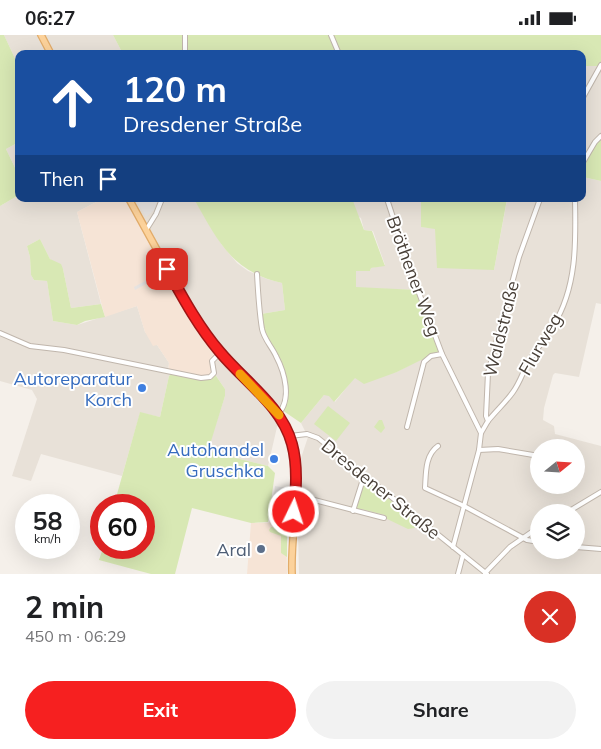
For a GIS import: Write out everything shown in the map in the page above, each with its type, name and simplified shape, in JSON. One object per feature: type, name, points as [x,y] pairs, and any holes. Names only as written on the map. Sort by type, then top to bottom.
[{"type":"main road","points":[[41,35],[49,50]]},
{"type":"main road","points":[[131,202],[193,315],[220,353],[278,415],[290,436],[296,464],[292,574]]},
{"type":"street","points":[[185,35],[185,50]]},
{"type":"street","points":[[331,35],[337,50]]},
{"type":"street","points":[[586,92],[601,65]]},
{"type":"street","points":[[586,157],[601,136]]},
{"type":"street","points":[[146,230],[156,215],[161,202]]},
{"type":"street","name":"Bröthener Weg","points":[[388,202],[410,269],[442,354],[481,433]]},
{"type":"street","name":"Waldstraße","points":[[488,421],[486,416],[488,373],[519,257],[539,202]]},
{"type":"street","name":"Flurweg","points":[[488,421],[514,391],[530,359],[554,325],[561,310],[574,268],[576,242],[575,202]]},
{"type":"street","points":[[256,274],[262,330],[265,339],[277,357],[286,391],[284,405],[278,415]]},
{"type":"street","points":[[0,333],[30,346],[64,350],[201,378],[210,377],[214,373],[212,361],[220,353]]},
{"type":"street","name":"Bröthener Weg","points":[[407,427],[424,362],[431,356],[442,354]]},
{"type":"street","points":[[453,547],[479,450],[481,433],[488,421]]},
{"type":"street","name":"Dresdener Straße","points":[[290,436],[301,434],[313,435],[486,573]]},
{"type":"street","points":[[438,447],[430,455],[425,488],[464,506],[523,538],[530,540]]},
{"type":"street","points":[[479,450],[498,449],[530,454]]},
{"type":"street","points":[[353,511],[364,476]]},
{"type":"street","points":[[581,504],[601,492]]},
{"type":"street","points":[[295,495],[305,496],[353,511],[384,518]]},
{"type":"street","points":[[486,573],[510,547],[530,533]]},
{"type":"street","points":[[585,548],[601,549]]},
{"type":"street","points":[[458,574],[463,555]]},
{"type":"shaded area","points":[[4,35],[113,35],[121,50],[15,50],[15,58]]},
{"type":"shaded area","points":[[586,66],[601,66],[601,136],[586,158]]},
{"type":"shaded area","points":[[15,144],[15,168],[6,149]]},
{"type":"shaded area","points":[[586,178],[601,181],[601,304],[596,303],[579,377],[555,373],[544,408],[543,420],[554,426],[555,434],[574,439],[530,439],[530,494],[585,494],[585,442],[601,446],[601,574],[299,574],[300,461],[308,437],[301,423],[324,395],[329,395],[335,402],[355,377],[397,372],[421,359],[418,290],[356,288],[356,271],[370,271],[371,268],[385,265],[373,231],[364,230],[361,218],[325,202],[421,202],[421,227],[435,228],[494,270],[507,202],[586,202]]},
{"type":"shaded area","points":[[15,197],[15,202],[96,202],[77,212],[101,304],[71,308],[63,269],[50,259],[40,239],[27,246],[31,275],[34,280],[47,281],[53,321],[77,325],[137,306],[145,332],[157,345],[169,363],[168,372],[172,373],[169,376],[160,417],[140,413],[122,476],[41,454],[31,481],[12,476],[37,399],[32,390],[0,381],[0,206]]},
{"type":"shaded area","points":[[96,202],[131,202],[192,315],[220,353],[212,361],[214,373],[205,378],[168,372],[169,363],[157,345],[153,346],[145,332],[137,306],[105,317],[77,212]]},
{"type":"shaded area","points":[[131,202],[196,202],[222,245],[237,263],[248,271],[282,283],[285,310],[261,314],[277,357],[286,391],[286,400],[278,414],[282,421],[277,427],[268,466],[207,451],[225,396],[225,389],[214,373],[204,332]]},
{"type":"shaded area","points":[[157,202],[154,210],[146,217],[138,203]]},
{"type":"shaded area","points":[[160,273],[161,276],[135,290],[134,287]]},
{"type":"shaded area","points":[[275,486],[287,488],[284,517],[272,515]]},
{"type":"shaded area","points":[[286,522],[287,574],[247,574],[251,523]]},
{"type":"green space","points":[[0,35],[4,35],[15,58],[15,144],[6,149],[15,168],[15,197],[0,206]]},
{"type":"green space","points":[[113,35],[601,35],[601,66],[586,66],[586,50],[121,50]]},
{"type":"green space","points":[[601,136],[601,181],[586,178],[586,159]]},
{"type":"green space","points":[[196,202],[353,202],[364,230],[372,231],[385,266],[371,268],[370,271],[356,271],[356,287],[418,290],[442,354],[421,360],[397,372],[364,384],[355,378],[334,402],[329,396],[324,395],[301,423],[282,410],[287,391],[277,357],[265,339],[261,314],[285,310],[282,283],[250,271],[238,262],[219,241]]},
{"type":"green space","points":[[421,202],[506,202],[494,270],[437,268],[435,229],[421,227]]},
{"type":"green space","points":[[40,239],[50,259],[61,264],[71,308],[101,304],[105,317],[85,321],[77,325],[53,321],[47,281],[34,280],[31,275],[27,246]]},
{"type":"green space","points":[[172,373],[205,378],[214,373],[225,389],[225,396],[208,451],[268,466],[275,473],[268,522],[251,523],[192,508],[175,574],[151,574],[99,560],[155,559],[155,494],[117,494],[140,412],[160,417],[169,376]]},
{"type":"green space","points":[[328,406],[350,423],[336,441],[314,424]]},
{"type":"green space","points":[[379,420],[382,420],[385,428],[381,433],[374,427]]},
{"type":"green space","points":[[365,480],[420,524],[421,527],[408,529],[385,518],[385,515],[356,509]]},
{"type":"green space","points":[[271,527],[281,528],[287,533],[287,557],[281,553],[281,536],[270,532]]},
{"type":"slow traffic","points":[[240,374],[279,415]]},
{"type":"place","name":"Autoreparatur Korch","points":[[142,388]]},
{"type":"place","name":"Autohandel Gruschka","points":[[274,459]]},
{"type":"place","name":"Aral","points":[[261,549]]},
{"type":"route","points":[[167,269],[204,332],[220,353],[274,409],[285,425],[290,436],[296,464],[294,512]]}]
